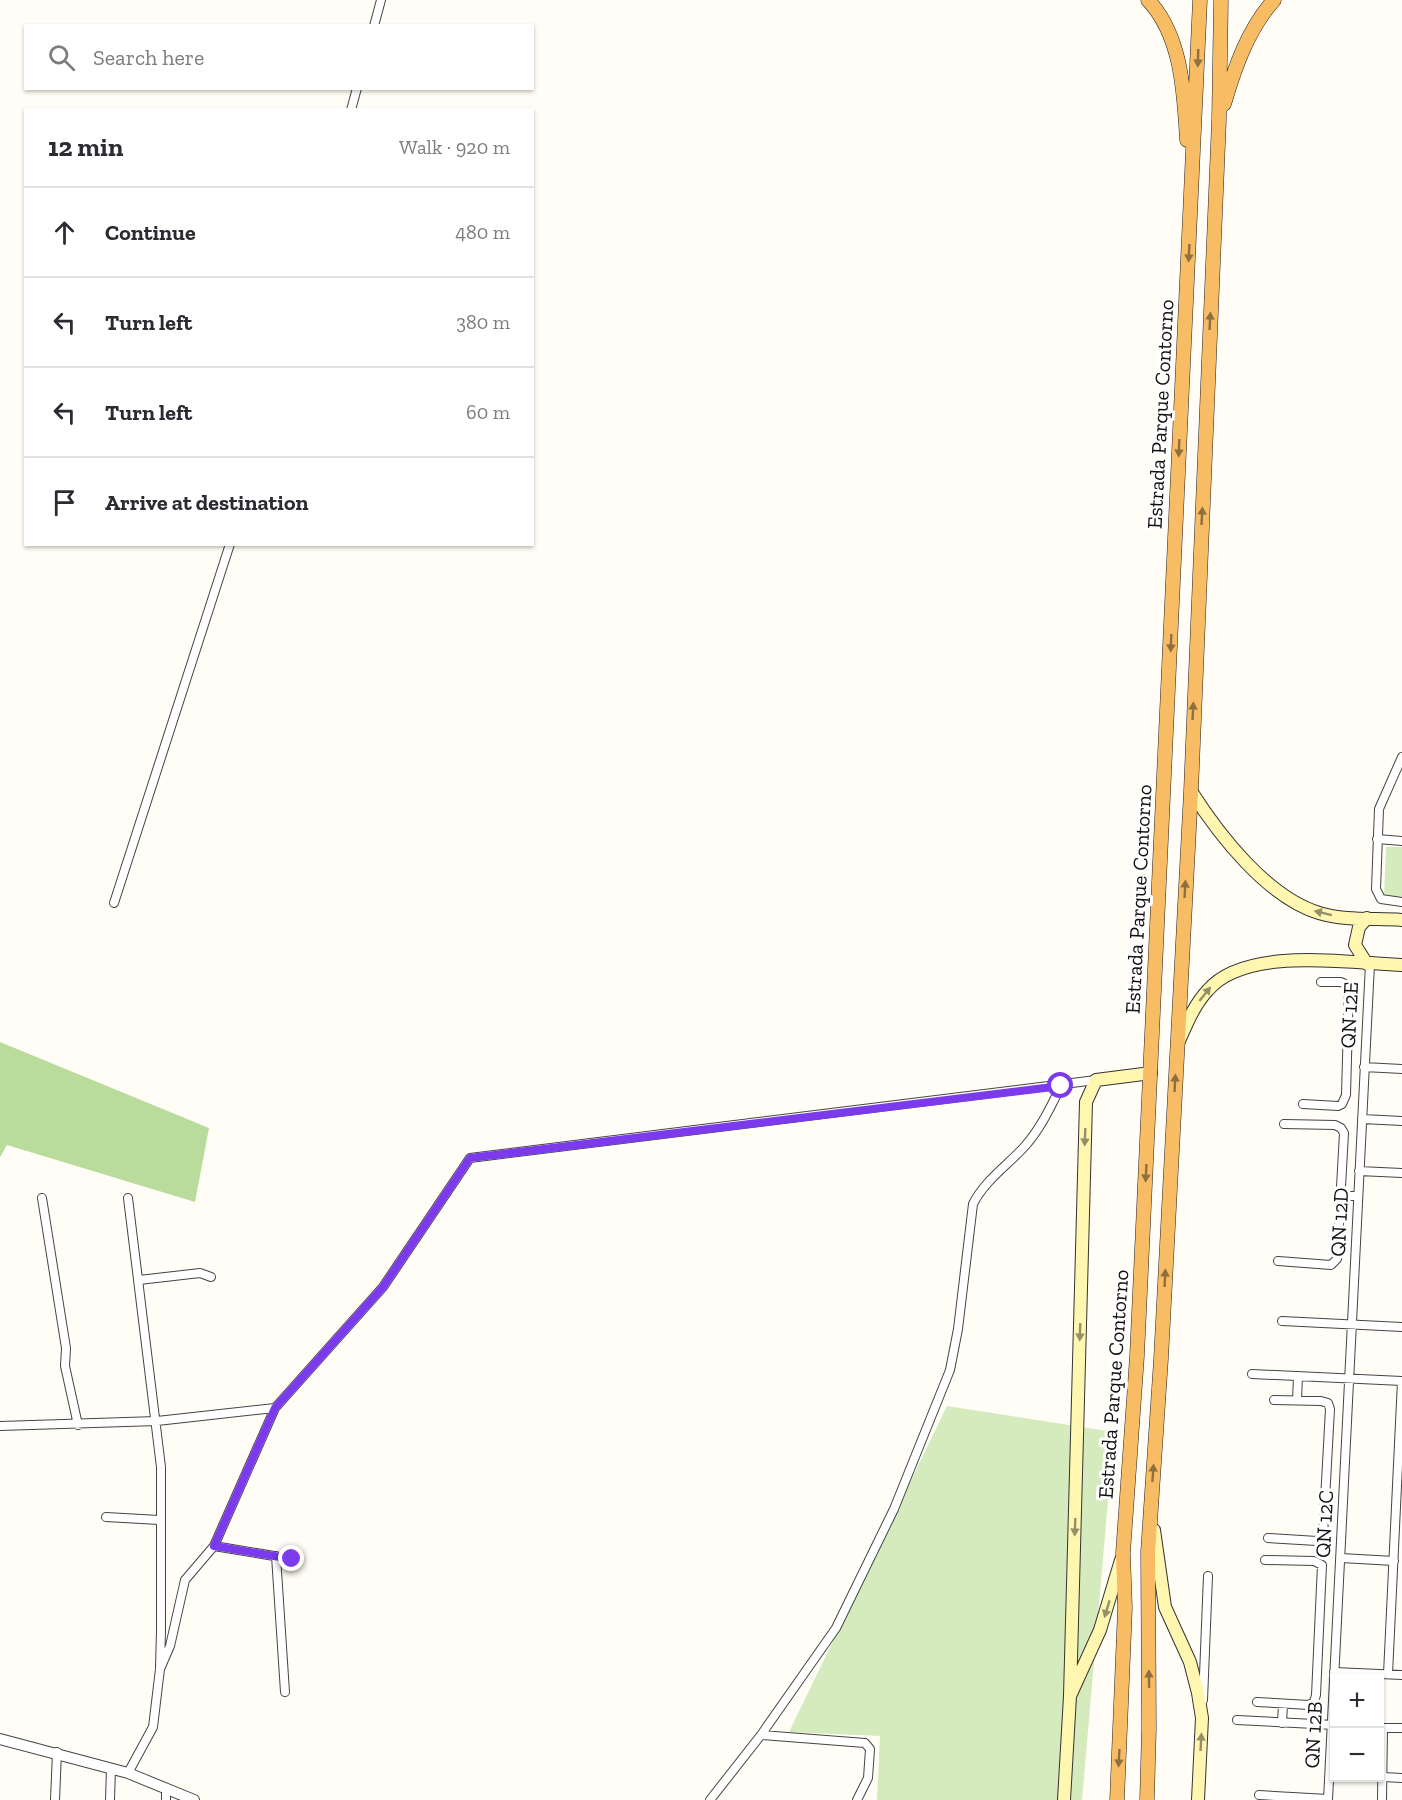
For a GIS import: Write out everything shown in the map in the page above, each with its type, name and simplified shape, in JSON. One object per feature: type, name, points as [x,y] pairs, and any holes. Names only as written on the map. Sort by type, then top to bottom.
[{"type":"highway","points":[[1148,0],[1170,38],[1179,64],[1184,96],[1191,214]]},
{"type":"highway","name":"Estrada Parque Contorno","points":[[1117,1800],[1125,1608],[1123,1553],[1137,1356],[1200,0]]},
{"type":"highway","points":[[1147,1800],[1148,1552],[1161,1359],[1191,790],[1219,120],[1221,0]]},
{"type":"highway","points":[[1219,120],[1234,70],[1249,37],[1274,0]]},
{"type":"highway","points":[[1166,750],[1179,747],[1191,752]]},
{"type":"highway","points":[[1137,1356],[1141,1368],[1149,1375],[1158,1369],[1161,1359]]},
{"type":"main road","points":[[1191,790],[1228,843],[1283,894],[1303,907],[1320,913],[1402,920]]},
{"type":"main road","points":[[1367,918],[1359,927],[1355,945],[1368,964]]},
{"type":"main road","points":[[1177,1045],[1192,1012],[1209,988],[1245,966],[1273,961],[1368,964],[1399,968]]},
{"type":"main road","points":[[1064,1800],[1070,1696],[1086,1102],[1096,1080],[1151,1073]]},
{"type":"main road","points":[[1151,1503],[1162,1593],[1170,1622],[1190,1662],[1202,1719],[1198,1800]]},
{"type":"main road","points":[[1070,1696],[1100,1630],[1123,1553]]},
{"type":"street","points":[[375,24],[381,0]]},
{"type":"street","points":[[352,108],[356,90]]},
{"type":"street","points":[[114,903],[229,546]]},
{"type":"street","points":[[1402,757],[1379,809],[1377,839],[1378,896],[1386,901],[1402,902]]},
{"type":"street","points":[[1391,781],[1402,781]]},
{"type":"street","points":[[1377,839],[1402,841]]},
{"type":"street","name":"QN 12E","points":[[1364,1067],[1368,964]]},
{"type":"street","points":[[1303,1104],[1342,1104],[1346,1095],[1349,986],[1341,982],[1321,982]]},
{"type":"street","points":[[1348,1047],[1364,1047]]},
{"type":"street","points":[[1364,1067],[1402,1069]]},
{"type":"street","name":"QN 12D","points":[[1349,1378],[1364,1067]]},
{"type":"street","points":[[160,1669],[170,1646],[185,1580],[214,1546],[275,1408],[383,1287],[470,1158],[1096,1080]]},
{"type":"street","points":[[710,1800],[761,1735],[836,1628],[846,1608],[894,1509],[950,1370],[958,1329],[973,1204],[979,1191],[1026,1145],[1061,1086]]},
{"type":"street","points":[[1362,1119],[1402,1121]]},
{"type":"street","points":[[1278,1262],[1331,1264],[1335,1262],[1344,1133],[1341,1128],[1330,1125],[1284,1124]]},
{"type":"street","points":[[1359,1171],[1402,1173]]},
{"type":"street","points":[[1340,1196],[1358,1196]]},
{"type":"street","points":[[42,1198],[66,1348],[65,1366],[78,1425]]},
{"type":"street","points":[[128,1198],[161,1467],[160,1669],[153,1727],[128,1773]]},
{"type":"street","points":[[139,1280],[200,1273],[211,1277]]},
{"type":"street","points":[[1282,1321],[1402,1327]]},
{"type":"street","points":[[1252,1374],[1402,1381],[1399,1524],[1394,1561],[1388,1674]]},
{"type":"street","points":[[1297,1400],[1298,1376]]},
{"type":"street","name":"QN 12C","points":[[1334,1672],[1349,1378]]},
{"type":"street","points":[[1268,1538],[1317,1541],[1323,1536],[1330,1406],[1321,1401],[1274,1400]]},
{"type":"street","points":[[0,1426],[157,1421],[275,1408]]},
{"type":"street","points":[[106,1517],[159,1520]]},
{"type":"street","points":[[214,1546],[292,1559]]},
{"type":"street","points":[[276,1556],[285,1692]]},
{"type":"street","points":[[1341,1558],[1394,1561]]},
{"type":"street","points":[[1257,1702],[1309,1705],[1315,1699],[1322,1565],[1314,1561],[1265,1560]]},
{"type":"street","points":[[1202,1719],[1208,1576]]},
{"type":"street","points":[[1334,1672],[1402,1675]]},
{"type":"street","points":[[1282,1723],[1283,1704]]},
{"type":"street","points":[[1237,1720],[1330,1725]]},
{"type":"street","name":"QN 12B","points":[[1328,1799],[1333,1728]]},
{"type":"street","points":[[1384,1728],[1402,1728]]},
{"type":"street","points":[[761,1735],[865,1743],[870,1749],[868,1778],[857,1800]]},
{"type":"street","points":[[0,1739],[57,1752],[128,1773],[194,1800]]},
{"type":"street","points":[[55,1800],[57,1752]]},
{"type":"street","points":[[110,1800],[111,1768]]},
{"type":"street","points":[[1384,1777],[1402,1778]]},
{"type":"street","points":[[1382,1800],[1383,1782]]},
{"type":"street","points":[[166,1788],[166,1800]]},
{"type":"street","points":[[1258,1796],[1328,1799]]},
{"type":"green space","points":[[1386,847],[1402,847],[1402,897],[1384,897]]},
{"type":"green space","points":[[0,1042],[209,1128],[195,1202],[7,1145],[0,1157]]},
{"type":"green space","points":[[947,1406],[1114,1432],[1082,1800],[877,1800],[880,1736],[789,1732]]},
{"type":"route","points":[[292,1559],[214,1546],[275,1408],[383,1287],[470,1158],[596,1142],[658,1137],[1061,1086]]}]
